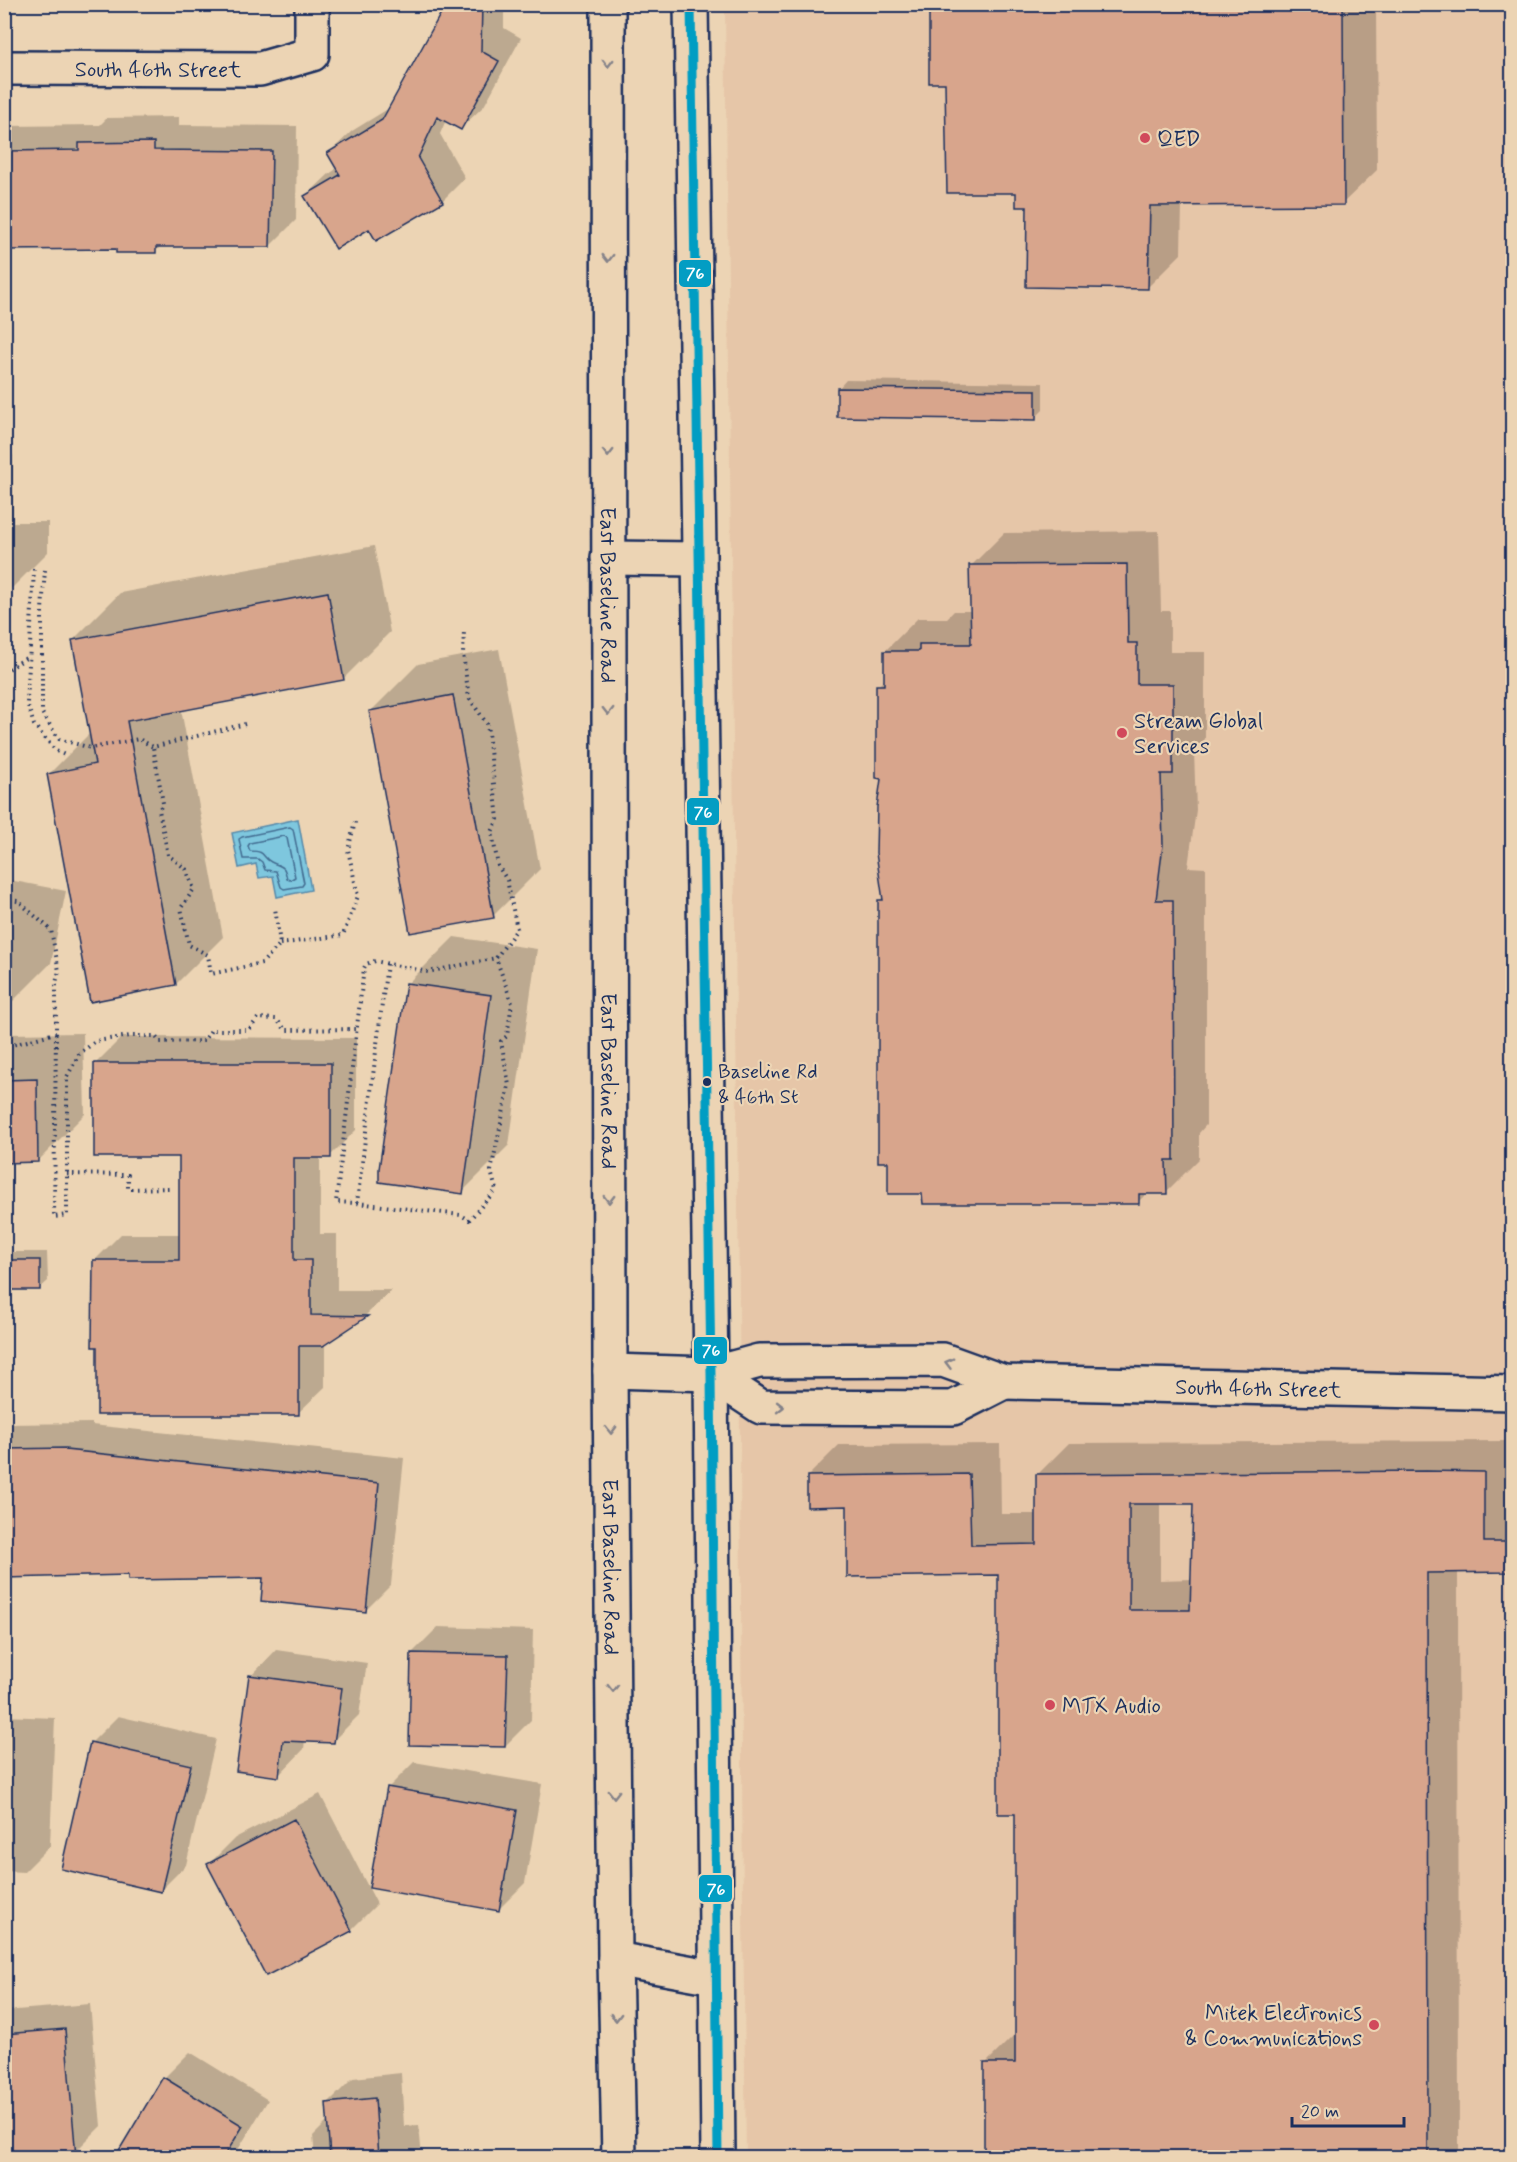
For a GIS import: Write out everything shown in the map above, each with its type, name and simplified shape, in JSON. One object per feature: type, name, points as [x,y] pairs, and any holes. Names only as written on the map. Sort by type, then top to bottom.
[{"type":"main road","name":"South 46th Street","points":[[4,68],[260,69],[312,54],[312,4]]},
{"type":"main road","name":"East Baseline Road","points":[[608,4],[610,1371],[619,2157]]},
{"type":"main road","points":[[691,4],[711,1374],[718,2157]]},
{"type":"main road","points":[[608,558],[698,559]]},
{"type":"main road","name":"South 46th Street","points":[[610,1371],[711,1374],[759,1361],[943,1360],[1004,1382],[1512,1393]]},
{"type":"main road","name":"South 46th Street","points":[[711,1374],[761,1407],[953,1408],[1004,1382]]},
{"type":"main road","points":[[615,1959],[715,1977]]},
{"type":"path","points":[[34,569],[27,702],[34,725],[56,751],[65,755]]},
{"type":"path","points":[[45,570],[42,610],[42,713],[59,739],[91,748],[139,739],[153,747],[245,724]]},
{"type":"path","points":[[464,632],[463,654],[469,698],[488,724],[498,819],[492,832],[498,866],[507,880],[517,929],[496,958],[428,972],[387,964],[371,962],[366,964],[336,1202],[461,1215],[469,1220],[496,1190],[491,1171],[509,1085],[501,1041],[507,1036],[512,1003],[496,958]]},
{"type":"path","points":[[4,672],[29,655]]},
{"type":"path","points":[[153,747],[163,803],[159,810],[168,855],[186,869],[194,889],[181,908],[189,945],[208,955],[211,974],[262,963],[280,944],[343,935],[358,896],[348,850],[356,818]]},
{"type":"path","points":[[4,899],[18,902],[51,930],[59,971],[56,983],[54,1217],[67,1215],[67,1077],[79,1054],[96,1041],[130,1036],[155,1036],[160,1042],[204,1041],[210,1030],[249,1030],[258,1018],[276,1019],[286,1030],[357,1029]]},
{"type":"path","points":[[275,908],[280,944]]},
{"type":"path","points":[[357,1203],[387,964]]},
{"type":"path","points":[[4,1046],[23,1044],[32,1038],[56,1033]]},
{"type":"path","points":[[67,1174],[128,1175],[128,1189],[170,1188]]},
{"type":"shaded area","points":[[725,5],[1512,5],[1512,2157],[746,2157]]},
{"type":"water","points":[[298,819],[311,890],[277,897],[273,876],[259,878],[256,864],[239,868],[232,833]]},
{"type":"building","points":[[446,4],[482,4],[481,51],[499,61],[461,130],[437,117],[418,158],[443,202],[376,241],[369,229],[336,249],[304,196],[340,175],[327,153],[382,120]]},
{"type":"building","name":"QED","points":[[929,4],[1343,4],[1344,205],[1150,206],[1148,289],[1026,287],[1027,207],[1016,207],[1016,193],[947,193],[945,83],[929,83]]},
{"type":"building","points":[[154,142],[154,150],[272,151],[270,247],[156,247],[156,253],[116,253],[116,249],[4,250],[4,151],[79,150],[79,143]]},
{"type":"building","points":[[837,388],[1036,390],[1036,420],[837,417]]},
{"type":"building","points":[[1127,564],[1128,643],[1137,643],[1137,684],[1173,684],[1173,774],[1161,774],[1163,845],[1156,900],[1173,900],[1174,1160],[1166,1160],[1167,1194],[1139,1194],[1139,1204],[923,1204],[922,1194],[888,1194],[888,1162],[878,1162],[878,900],[883,900],[876,853],[877,807],[881,779],[876,778],[876,685],[884,685],[884,651],[919,651],[919,644],[971,644],[969,565]]},
{"type":"building","points":[[328,592],[344,680],[127,721],[176,985],[90,1002],[47,774],[95,764],[72,640]]},
{"type":"building","points":[[453,695],[494,918],[410,933],[369,711]]},
{"type":"building","points":[[406,983],[491,995],[463,1194],[379,1182]]},
{"type":"building","points":[[94,1063],[331,1063],[331,1158],[294,1158],[294,1260],[311,1260],[311,1315],[368,1316],[323,1346],[299,1346],[299,1415],[97,1415],[97,1347],[92,1347],[93,1260],[179,1260],[179,1157],[94,1157]]},
{"type":"building","points":[[37,1079],[38,1162],[4,1163],[4,1080]]},
{"type":"building","points":[[4,1260],[40,1260],[40,1290],[4,1290]]},
{"type":"building","points":[[67,1448],[66,1450],[379,1483],[366,1612],[261,1601],[263,1578],[128,1580],[128,1575],[4,1578],[4,1449]]},
{"type":"building","points":[[1484,1472],[1484,1542],[1512,1542],[1512,1572],[1427,1573],[1428,2157],[984,2157],[984,2063],[1015,2063],[1015,1814],[998,1814],[998,1575],[847,1577],[847,1506],[807,1507],[807,1476],[969,1474],[971,1545],[1036,1544],[1036,1474]],"holes":[[[1129,1504],[1193,1504],[1190,1610],[1129,1610]]]},
{"type":"building","points":[[411,1653],[508,1655],[505,1747],[409,1745]]},
{"type":"building","points":[[249,1675],[342,1688],[334,1743],[283,1741],[279,1777],[236,1771]]},
{"type":"building","points":[[90,1742],[191,1765],[161,1892],[61,1869]]},
{"type":"building","points":[[387,1787],[517,1810],[499,1911],[369,1888]]},
{"type":"building","points":[[294,1819],[352,1931],[266,1976],[207,1864]]},
{"type":"building","points":[[65,2029],[76,2157],[4,2157],[4,2034]]},
{"type":"building","points":[[163,2077],[243,2126],[224,2157],[115,2157]]},
{"type":"building","points":[[375,2098],[379,2157],[330,2157],[326,2103]]},
{"type":"transit line","name":"76","points":[[691,4],[711,1374],[718,2158]]},
{"type":"place","name":"QED","points":[[1145,138]]},
{"type":"place","name":"Stream Global Services","points":[[1122,733]]},
{"type":"place","name":"Baseline Rd & 46th St","points":[[707,1082]]},
{"type":"place","name":"MTX Audio","points":[[1050,1705]]},
{"type":"place","name":"Mitek Electronics & Communications","points":[[1374,2025]]}]
